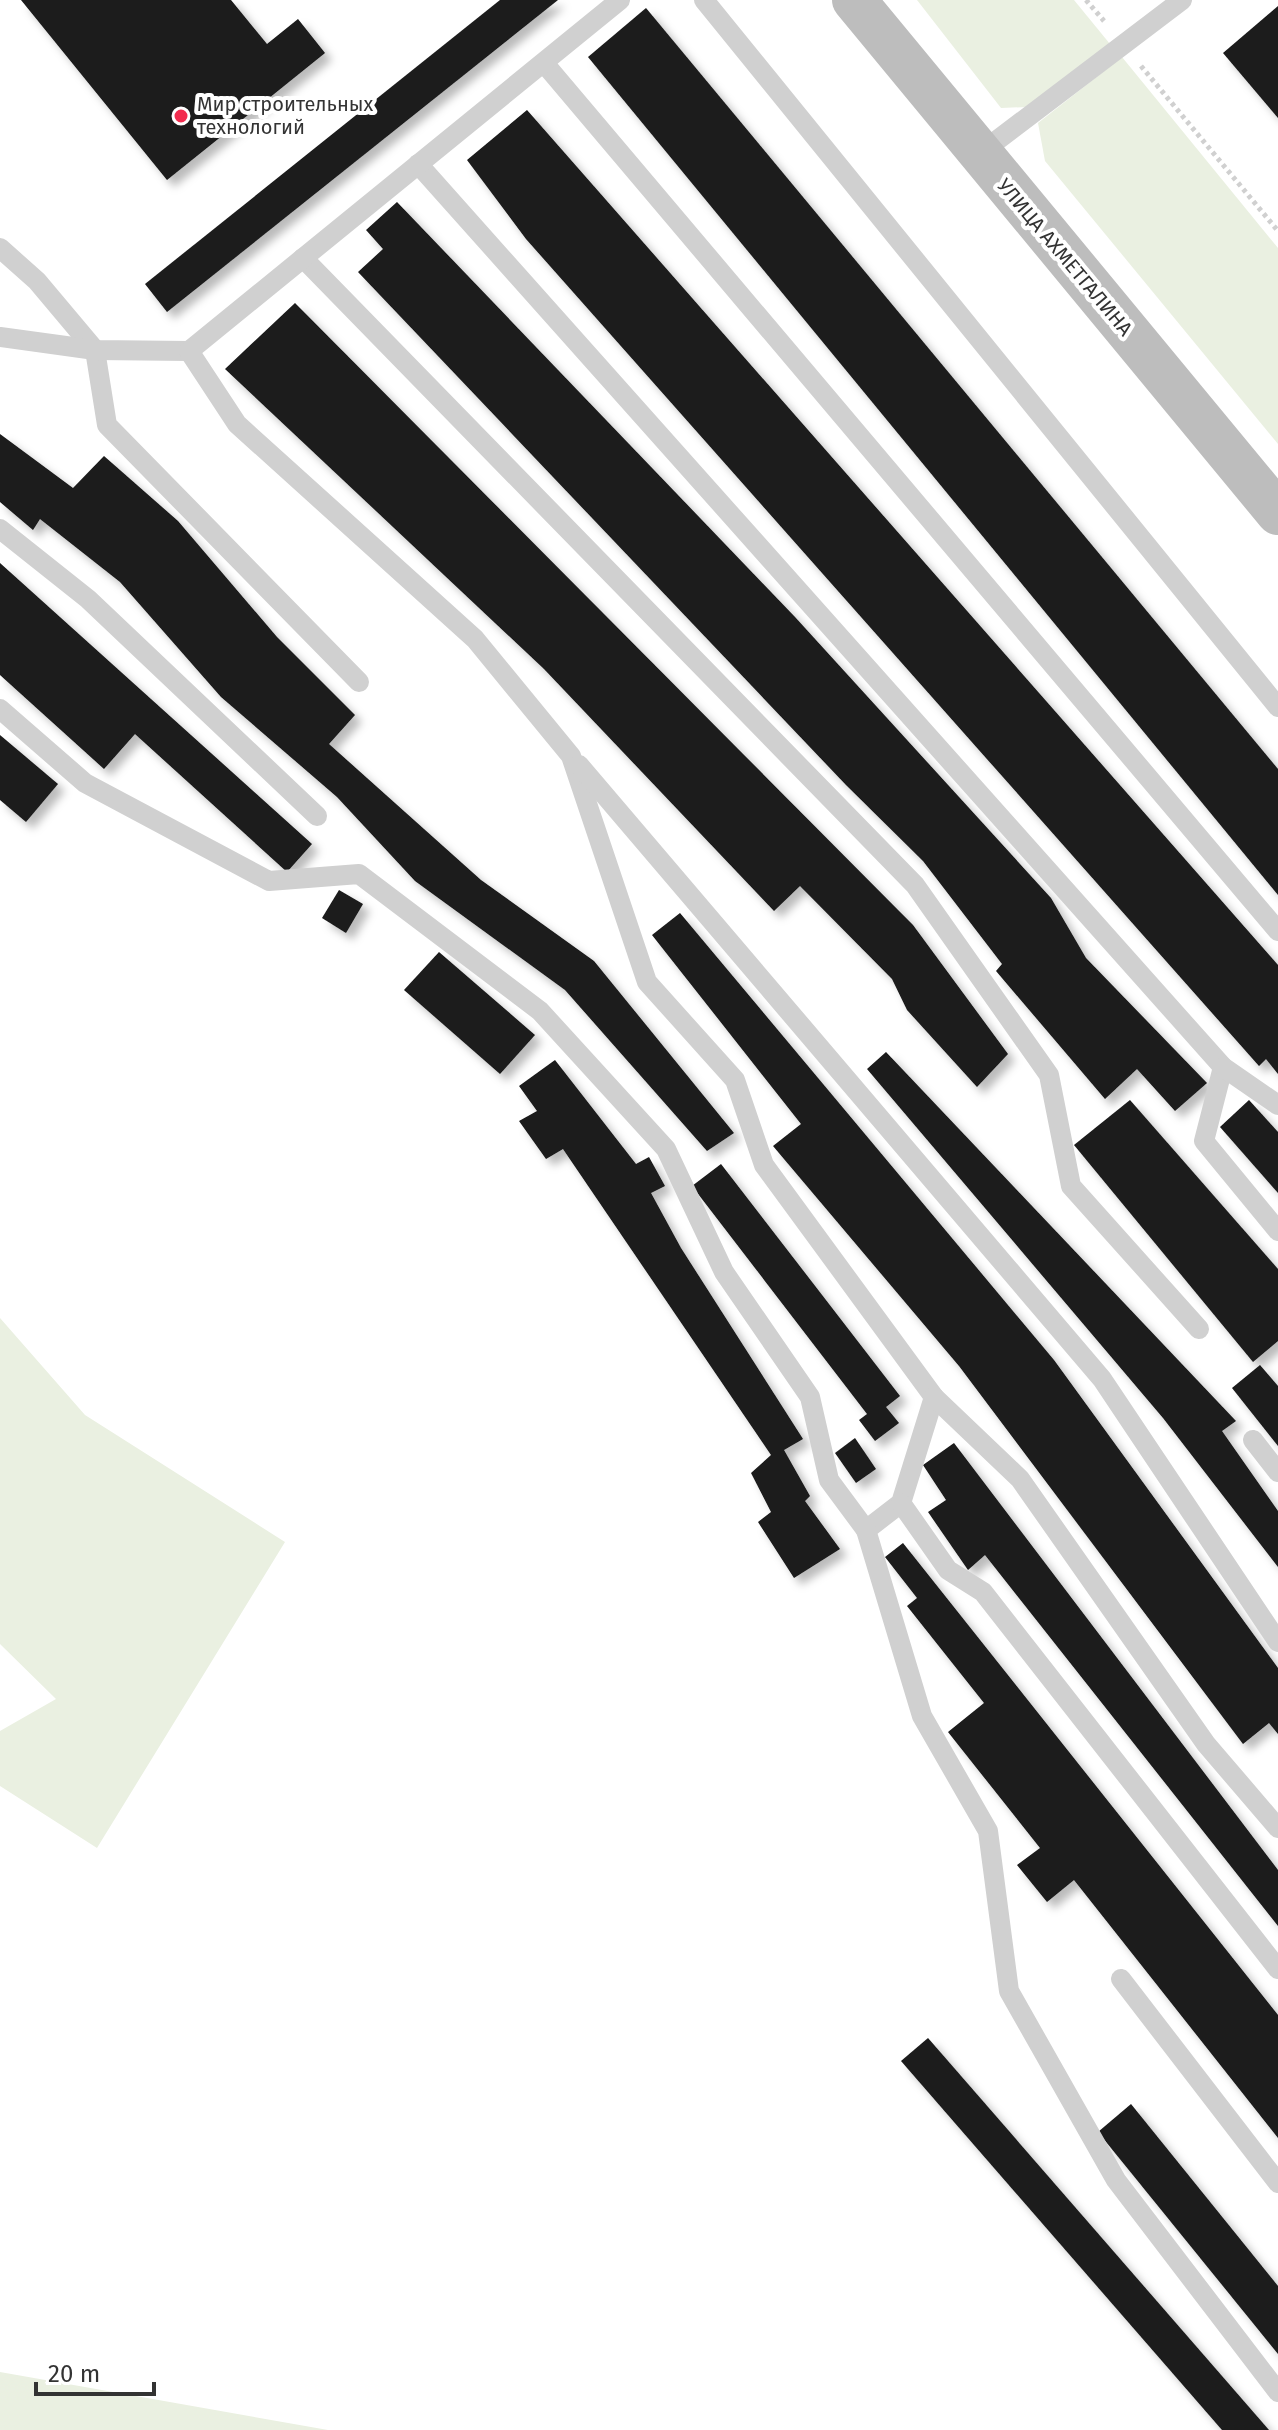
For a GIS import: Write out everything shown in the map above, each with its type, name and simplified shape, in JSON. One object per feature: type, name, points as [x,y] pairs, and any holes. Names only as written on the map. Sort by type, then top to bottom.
[{"type":"main road","name":"УЛИЦА АХМЕТГАЛИНА","points":[[854,0],[1278,513]]},
{"type":"lane","points":[[0,337],[95,350],[189,351],[620,0]]},
{"type":"lane","points":[[704,0],[1278,707]]},
{"type":"lane","points":[[979,154],[1182,0]]},
{"type":"lane","points":[[544,63],[1278,931]]},
{"type":"lane","points":[[418,164],[1223,1067],[1278,1105]]},
{"type":"lane","points":[[0,248],[37,281],[95,350],[107,425],[359,682]]},
{"type":"lane","points":[[303,258],[915,885],[1049,1075],[1071,1186],[1199,1329]]},
{"type":"lane","points":[[189,351],[237,424],[475,639],[1102,1379],[1278,1642]]},
{"type":"lane","points":[[0,529],[88,599],[317,816]]},
{"type":"lane","points":[[0,709],[85,783],[269,881],[359,874],[540,1011],[666,1149],[724,1272],[810,1397],[829,1480],[866,1530],[922,1716],[988,1831],[1009,1991],[1116,2180],[1278,2392]]},
{"type":"lane","points":[[571,756],[647,982],[735,1080],[764,1165],[934,1397],[1020,1479],[1206,1744],[1278,1828]]},
{"type":"lane","points":[[1223,1067],[1204,1141],[1278,1231]]},
{"type":"lane","points":[[866,1530],[901,1503],[934,1397]]},
{"type":"lane","points":[[1253,1440],[1278,1472]]},
{"type":"lane","points":[[901,1503],[948,1570],[983,1592],[1278,1969]]},
{"type":"lane","points":[[1121,1979],[1278,2183]]},
{"type":"path","points":[[1086,0],[1278,231]]},
{"type":"green space","points":[[917,0],[1074,0],[1110,44],[1028,107],[1001,108]]},
{"type":"green space","points":[[1122,57],[1278,248],[1278,444],[1045,161],[1038,123]]},
{"type":"green space","points":[[0,1318],[85,1415],[285,1542],[97,1848],[0,1786],[0,1731],[56,1699],[0,1644]]},
{"type":"green space","points":[[0,2372],[328,2430],[0,2430]]},
{"type":"building","name":"Мир строительных технологий","points":[[21,0],[231,0],[267,44],[298,19],[325,53],[167,180]]},
{"type":"building","points":[[500,0],[558,0],[167,312],[145,284]]},
{"type":"building","points":[[1278,6],[1278,118],[1223,53]]},
{"type":"building","points":[[646,8],[1278,769],[1278,895],[588,57]]},
{"type":"building","points":[[527,110],[1278,965],[1278,1074],[1266,1059],[1259,1066],[526,239],[467,160]]},
{"type":"building","points":[[397,202],[795,617],[1051,898],[1086,958],[1207,1083],[1175,1111],[1137,1069],[1105,1099],[996,971],[1002,964],[923,861],[846,785],[358,272],[383,249],[366,230]]},
{"type":"building","points":[[295,303],[913,925],[1008,1054],[977,1087],[907,1010],[892,979],[800,886],[774,911],[544,669],[225,369]]},
{"type":"building","points":[[0,434],[73,488],[104,456],[178,521],[277,637],[355,715],[329,744],[481,880],[594,961],[734,1133],[707,1151],[565,990],[415,881],[337,797],[221,697],[120,582],[40,519],[33,530],[0,502]]},
{"type":"building","points":[[0,563],[312,844],[287,872],[135,734],[104,769],[0,675]]},
{"type":"building","points":[[0,735],[58,784],[26,822],[0,800]]},
{"type":"building","points":[[339,890],[363,904],[346,933],[322,918]]},
{"type":"building","points":[[680,913],[1054,1360],[1278,1668],[1278,1734],[1269,1723],[1243,1744],[959,1366],[773,1146],[801,1124],[652,935]]},
{"type":"building","points":[[439,952],[535,1035],[500,1074],[404,990]]},
{"type":"building","points":[[886,1052],[1236,1421],[1222,1431],[1278,1511],[1278,1567],[1163,1418],[867,1069]]},
{"type":"building","points":[[555,1060],[636,1164],[649,1157],[665,1186],[651,1193],[681,1248],[803,1439],[784,1450],[810,1496],[805,1501],[840,1549],[794,1578],[758,1522],[771,1512],[751,1473],[771,1455],[563,1149],[546,1159],[519,1121],[537,1111],[519,1086]]},
{"type":"building","points":[[1130,1100],[1278,1269],[1278,1341],[1253,1362],[1074,1145]]},
{"type":"building","points":[[1249,1100],[1278,1132],[1278,1193],[1220,1127]]},
{"type":"building","points":[[721,1164],[900,1396],[886,1407],[899,1423],[875,1441],[859,1420],[867,1414],[692,1186]]},
{"type":"building","points":[[1260,1365],[1278,1386],[1278,1446],[1232,1388]]},
{"type":"building","points":[[855,1438],[876,1469],[856,1483],[835,1453]]},
{"type":"building","points":[[954,1443],[1278,1870],[1278,1926],[985,1555],[968,1570],[928,1512],[946,1500],[923,1465]]},
{"type":"building","points":[[903,1543],[1278,2015],[1278,2138],[1074,1880],[1047,1902],[1017,1865],[1040,1848],[948,1732],[984,1703],[907,1606],[917,1598],[885,1557]]},
{"type":"building","points":[[928,2038],[1269,2430],[1222,2430],[901,2061]]},
{"type":"building","points":[[1131,2104],[1278,2286],[1278,2354],[1098,2132]]},
{"type":"place","name":"Мир строительных технологий","points":[[181,116]]}]
